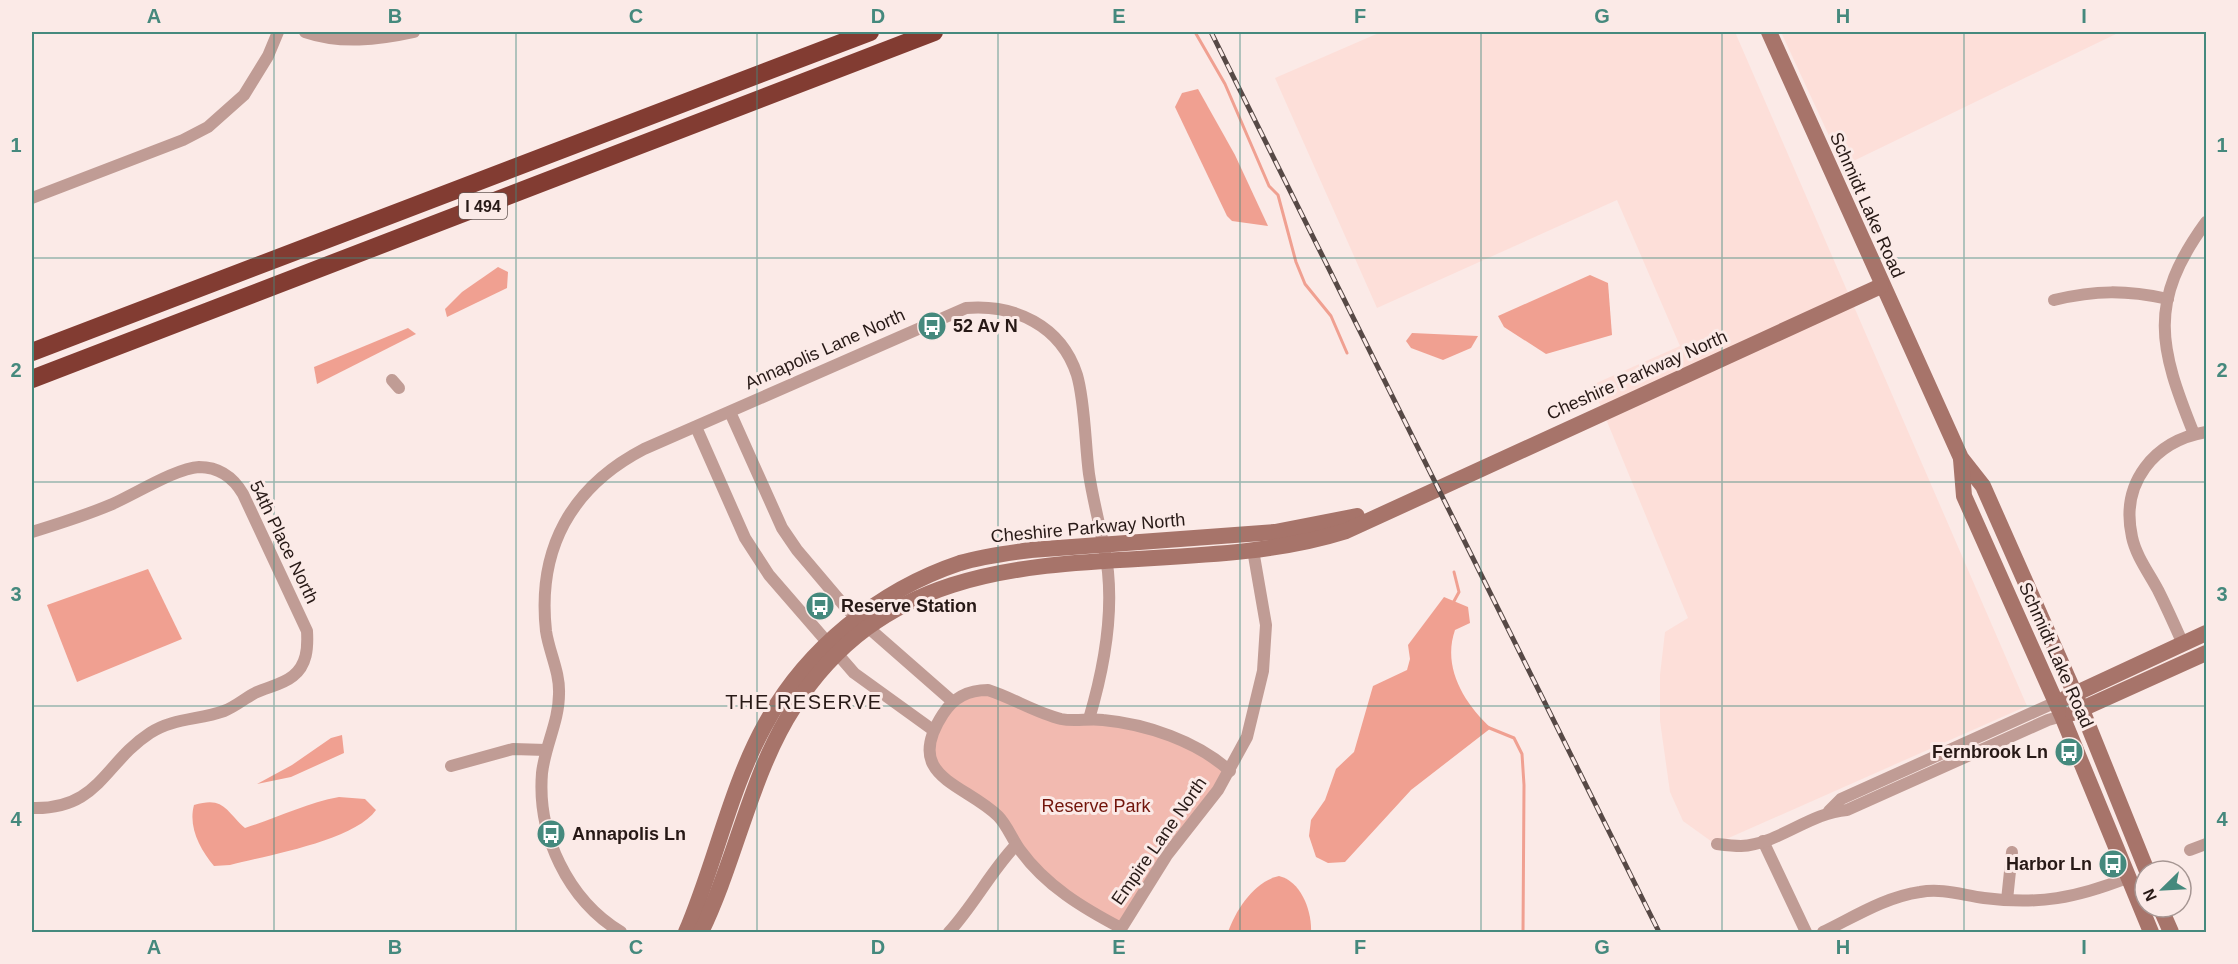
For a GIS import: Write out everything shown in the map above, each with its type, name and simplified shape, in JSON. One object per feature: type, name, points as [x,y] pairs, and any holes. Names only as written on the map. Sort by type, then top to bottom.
[{"type":"highway","name":"I 494","points":[[32,352],[870,32]]},
{"type":"highway","name":"I 494","points":[[32,378],[934,32]]},
{"type":"street","points":[[32,198],[183,140],[207,127],[244,95],[268,56],[278,32]]},
{"type":"street","points":[[305,32],[335,38],[363,40],[414,32]]},
{"type":"street","name":"Schmidt Lake Road","points":[[1769,32],[1881,286],[1961,458],[1983,486],[2082,710],[2142,859]]},
{"type":"street","points":[[2183,644],[2138,554],[2132,538],[2129,505],[2133,488],[2150,459],[2163,448],[2200,433],[2168,366],[2165,341],[2168,299],[2178,268],[2206,222]]},
{"type":"street","name":"Cheshire Parkway North","points":[[686,933],[704,890],[746,767],[764,726],[798,673],[832,649],[910,585],[961,563],[1031,550],[1105,554],[1253,550],[1317,540],[1377,518],[1410,500],[1881,286]]},
{"type":"street","points":[[2054,300],[2081,294],[2124,291],[2168,299]]},
{"type":"street","name":"Annapolis Lane North","points":[[621,933],[599,916],[563,873],[553,851],[543,810],[542,775],[560,693],[544,612],[549,561],[558,537],[584,494],[602,476],[644,449],[966,308],[1009,310],[1039,323],[1060,344],[1077,374],[1089,474],[1105,554]]},
{"type":"street","points":[[730,412],[782,528],[797,550],[847,609],[952,701]]},
{"type":"street","points":[[696,427],[754,554],[832,649],[874,690],[933,730]]},
{"type":"street","name":"Schmidt Lake Road","points":[[1961,458],[1964,496],[2059,709],[2151,933]]},
{"type":"street","name":"54th Place North","points":[[32,532],[83,516],[197,467],[223,472],[236,482],[243,494],[307,631],[306,657],[293,676],[242,699],[226,710],[184,719],[151,732],[125,755],[99,784],[77,799],[59,806],[32,808]]},
{"type":"street","name":"Cheshire Parkway North","points":[[1105,554],[1303,528],[1410,500]]},
{"type":"street","name":"Empire Lane North","points":[[1120,930],[1167,855],[1230,771],[1247,737],[1263,671],[1266,625],[1253,550]]},
{"type":"street","points":[[1089,719],[1104,659],[1108,625],[1105,554]]},
{"type":"street","points":[[1717,844],[1742,846],[1763,841],[1829,811],[1841,799],[2059,709],[2075,694],[2206,633]]},
{"type":"street","name":"Cheshire Parkway North","points":[[701,933],[720,894],[761,773],[776,741],[832,649]]},
{"type":"street","points":[[2059,709],[2082,710],[2206,653]]},
{"type":"street","points":[[1120,930],[1062,893],[1040,873],[1016,844],[999,817],[940,776],[930,750],[933,730],[952,701],[976,690],[988,690],[1062,719],[1129,723],[1157,731],[1184,743],[1230,771]]},
{"type":"street","points":[[451,766],[513,749],[546,750]]},
{"type":"street","points":[[1763,841],[1806,933]]},
{"type":"street","points":[[950,933],[1016,844]]},
{"type":"street","points":[[2190,850],[2206,844]]},
{"type":"street","points":[[2007,900],[2012,852]]},
{"type":"street","points":[[1823,933],[1899,896],[1923,891],[1946,891],[2007,900],[2048,901],[2074,896],[2127,878]]},
{"type":"street","points":[[2165,919],[2171,933]]},
{"type":"shaded area","points":[[1381,32],[1735,32],[2027,706],[1715,844],[1683,821],[1670,792],[1660,721],[1660,675],[1665,632],[1688,618],[1592,385],[1680,346],[1617,200],[1377,308],[1275,78]]},
{"type":"shaded area","points":[[1781,32],[2120,32],[1843,166]]},
{"type":"shaded area","points":[[1198,89],[1235,155],[1268,226],[1232,221],[1227,216],[1175,107],[1182,93]]},
{"type":"shaded area","points":[[498,267],[508,272],[507,288],[447,317],[445,309],[462,292]]},
{"type":"shaded area","points":[[1590,275],[1608,283],[1612,335],[1546,354],[1504,327],[1498,316]]},
{"type":"shaded area","points":[[408,328],[416,334],[317,384],[314,367]]},
{"type":"shaded area","points":[[1412,333],[1478,336],[1471,348],[1443,360],[1411,348],[1406,341]]},
{"type":"shaded area","points":[[148,569],[182,639],[77,682],[47,605]]},
{"type":"shaded area","points":[[1444,597],[1468,607],[1470,623],[1455,630],[1451,657],[1458,684],[1464,696],[1491,728],[1411,790],[1345,862],[1328,863],[1316,857],[1309,836],[1311,820],[1325,800],[1336,769],[1354,752],[1373,686],[1407,670],[1410,659],[1408,645]]},
{"type":"shaded area","points":[[342,735],[344,753],[291,777],[257,784],[292,765],[331,738]]},
{"type":"shaded area","points":[[339,797],[365,799],[376,810],[365,821],[330,838],[230,865],[214,866],[200,845],[194,829],[194,805],[212,802],[223,806],[245,828]]},
{"type":"shaded area","points":[[1279,876],[1293,884],[1304,898],[1310,915],[1311,932],[1228,932],[1241,905],[1254,890]]},
{"type":"green space","name":"Reserve Park","points":[[976,690],[1054,716],[1157,731],[1230,771],[1121,928],[1062,893],[1005,825],[950,785],[930,750],[936,724]]},
{"type":"waterway","points":[[1195,32],[1225,84],[1269,186],[1278,195],[1296,262],[1305,284],[1331,316],[1347,353]]},
{"type":"waterway","points":[[1453,603],[1459,592],[1454,572]]},
{"type":"waterway","points":[[1487,727],[1514,738],[1522,754],[1524,785],[1523,932]]},
{"type":"railway","points":[[1211,32],[1659,932]]},
{"type":"place","name":"52 Av N","points":[[932,326]]},
{"type":"place","name":"Reserve Station","points":[[820,606]]},
{"type":"place","name":"Fernbrook Ln","points":[[2069,752]]},
{"type":"place","name":"Annapolis Ln","points":[[551,834]]},
{"type":"place","name":"Harbor Ln","points":[[2113,864]]},
{"type":"district","name":"THE RESERVE","points":[[804,702]]}]
